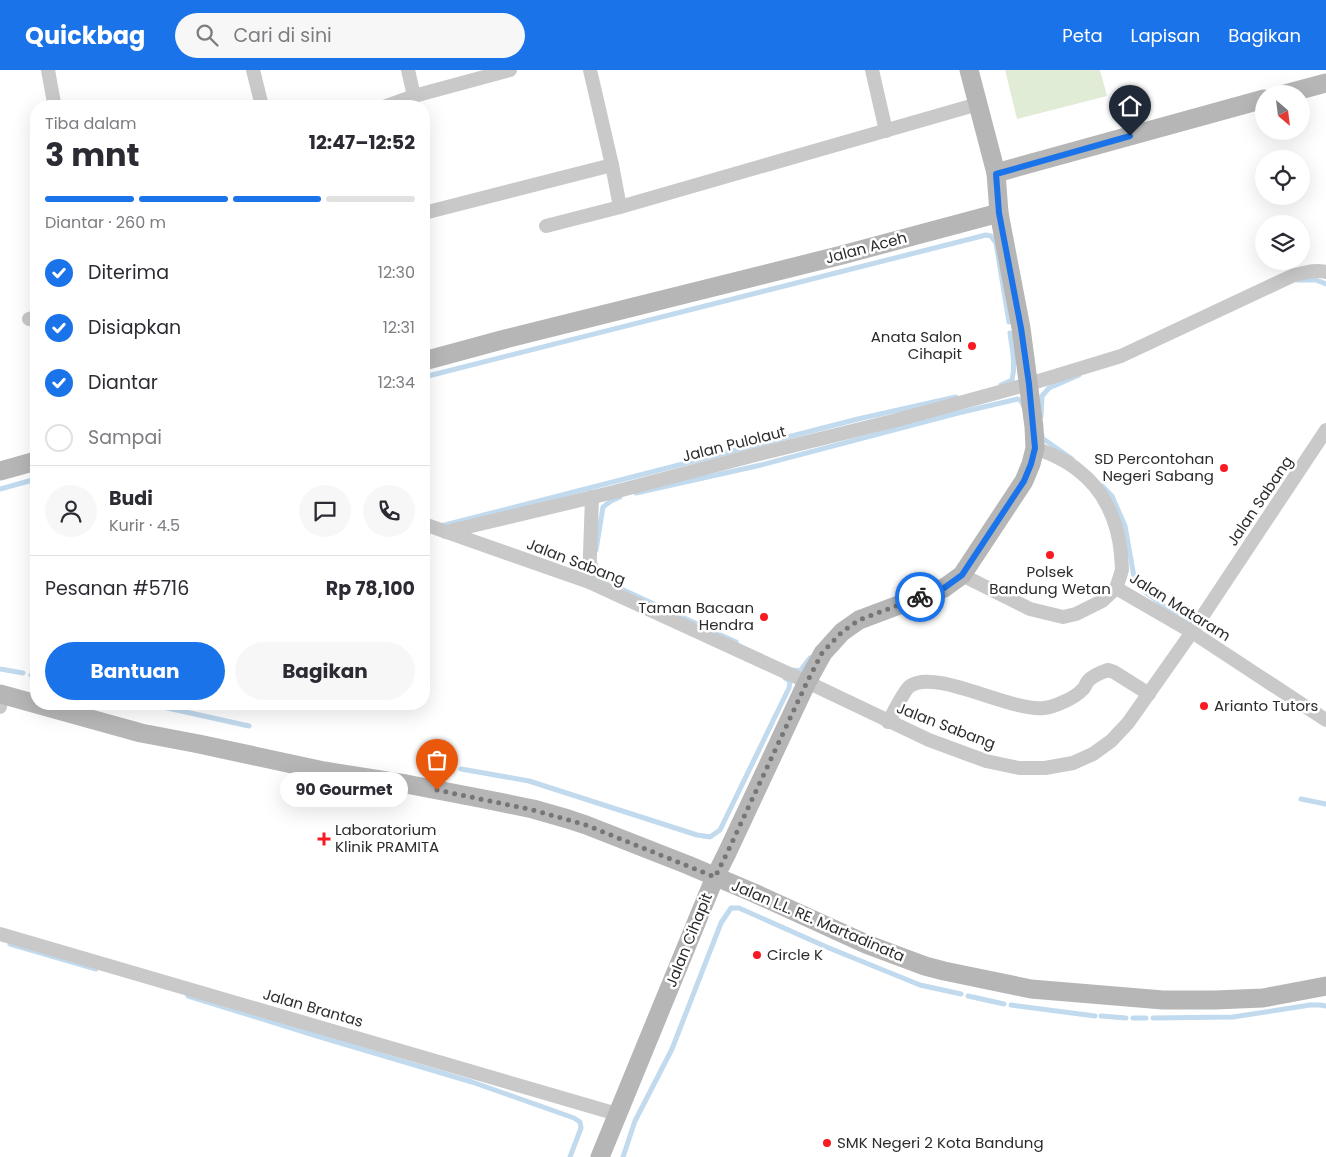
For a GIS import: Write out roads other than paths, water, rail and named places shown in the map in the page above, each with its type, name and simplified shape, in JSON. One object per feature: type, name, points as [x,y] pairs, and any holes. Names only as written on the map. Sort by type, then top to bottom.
[{"type":"main road","points":[[969,70],[996,174],[999,213]]},
{"type":"main road","points":[[1310,87],[1326,83]]},
{"type":"main road","points":[[996,174],[1255,101]]},
{"type":"main road","name":"Jalan Aceh","points":[[430,359],[768,274],[999,213]]},
{"type":"main road","name":"Jalan Cihapit","points":[[600,1157],[715,877],[822,653],[842,632],[859,620],[944,588],[962,575],[1024,481],[1035,448],[1021,328],[999,213]]},
{"type":"main road","points":[[0,471],[30,463]]},
{"type":"main road","name":"Jalan L.L. RE. Martadinata","points":[[0,694],[30,702]]},
{"type":"main road","name":"Jalan L.L. RE. Martadinata","points":[[58,710],[141,733],[324,771],[406,784],[533,810],[586,825],[754,893],[866,944],[925,966],[1031,989],[1163,1000],[1263,998],[1326,986]]},
{"type":"street","points":[[48,70],[53,100]]},
{"type":"street","points":[[254,70],[261,100]]},
{"type":"street","points":[[408,70],[414,96]]},
{"type":"street","points":[[403,100],[510,70]]},
{"type":"street","points":[[590,70],[620,208]]},
{"type":"street","points":[[872,70],[886,130]]},
{"type":"street","points":[[546,226],[620,208],[978,104]]},
{"type":"street","points":[[430,212],[612,165]]},
{"type":"street","name":"Jalan Pulolaut","points":[[446,532],[897,420],[1029,384],[1121,356],[1294,275],[1309,272],[1326,272]]},
{"type":"street","name":"Jalan Sabang","points":[[430,526],[589,582],[929,740],[986,761],[1019,768],[1044,768],[1073,763],[1093,754],[1111,741],[1128,723],[1192,632],[1326,430]]},
{"type":"street","name":"Jalan Mataram","points":[[1035,448],[1059,458],[1079,471],[1094,484],[1103,496],[1119,539],[1122,570],[1116,588],[1192,632],[1326,720]]},
{"type":"street","points":[[589,582],[592,497]]},
{"type":"street","points":[[962,575],[1030,609],[1063,617],[1076,614],[1102,601],[1116,588]]},
{"type":"street","points":[[888,722],[910,686],[918,682],[927,681],[967,689],[993,699],[1043,708],[1060,704],[1082,691],[1088,680],[1108,670],[1149,694]]},
{"type":"street","points":[[0,694],[0,707]]},
{"type":"street","name":"Jalan Brantas","points":[[0,934],[617,1114]]},
{"type":"waterway","points":[[430,375],[986,235],[991,236],[996,243],[1009,322]]},
{"type":"waterway","points":[[1297,280],[1316,280],[1326,284]]},
{"type":"waterway","points":[[1001,385],[1012,380],[1014,368],[1010,333]]},
{"type":"waterway","points":[[1041,417],[1042,396],[1049,388],[1079,375]]},
{"type":"waterway","points":[[441,526],[858,419],[956,397]]},
{"type":"waterway","points":[[636,493],[761,465],[1018,399],[1024,407]]},
{"type":"waterway","points":[[1042,435],[1042,438],[1072,459]]},
{"type":"waterway","points":[[0,489],[30,481]]},
{"type":"waterway","points":[[1102,486],[1112,496],[1125,526],[1134,577],[1143,590],[1174,614],[1192,621],[1195,619]]},
{"type":"waterway","points":[[596,550],[603,507],[620,497]]},
{"type":"waterway","points":[[595,563],[598,575],[602,580],[736,642]]},
{"type":"waterway","points":[[793,670],[800,671],[810,658]]},
{"type":"waterway","points":[[0,669],[23,673]]},
{"type":"waterway","points":[[461,769],[529,781],[697,835],[710,837],[720,830],[789,688],[790,681],[785,678]]},
{"type":"waterway","points":[[177,710],[249,726]]},
{"type":"waterway","points":[[1301,799],[1326,804]]},
{"type":"waterway","points":[[623,1157],[635,1121],[672,1049],[721,923],[731,908],[739,908],[829,948],[920,985],[961,994]]},
{"type":"waterway","points":[[10,944],[96,969]]},
{"type":"waterway","points":[[188,996],[472,1082],[574,1118],[580,1122],[581,1128],[570,1157]]},
{"type":"waterway","points":[[968,996],[1004,1004]]},
{"type":"waterway","points":[[1011,1005],[1095,1016]]},
{"type":"waterway","points":[[1153,1018],[1233,1017],[1310,1005],[1326,1006]]},
{"type":"waterway","points":[[1101,1016],[1126,1018]]},
{"type":"waterway","points":[[1133,1018],[1146,1018]]},
{"type":"place","name":"Anata Salon Cihapit","points":[[972,346]]},
{"type":"place","name":"SD Percontohan Negeri Sabang","points":[[1224,468]]},
{"type":"place","name":"Polsek Bandung Wetan","points":[[1050,555]]},
{"type":"place","name":"Taman Bacaan Hendra","points":[[764,617]]},
{"type":"place","name":"Arianto Tutors","points":[[1204,706]]},
{"type":"place","name":"90 Gourmet","points":[[437,790]]},
{"type":"place","name":"Laboratorium Klinik PRAMITA","points":[[324,839]]},
{"type":"place","name":"Circle K","points":[[757,955]]},
{"type":"place","name":"SMK Negeri 2 Kota Bandung","points":[[827,1143]]}]
